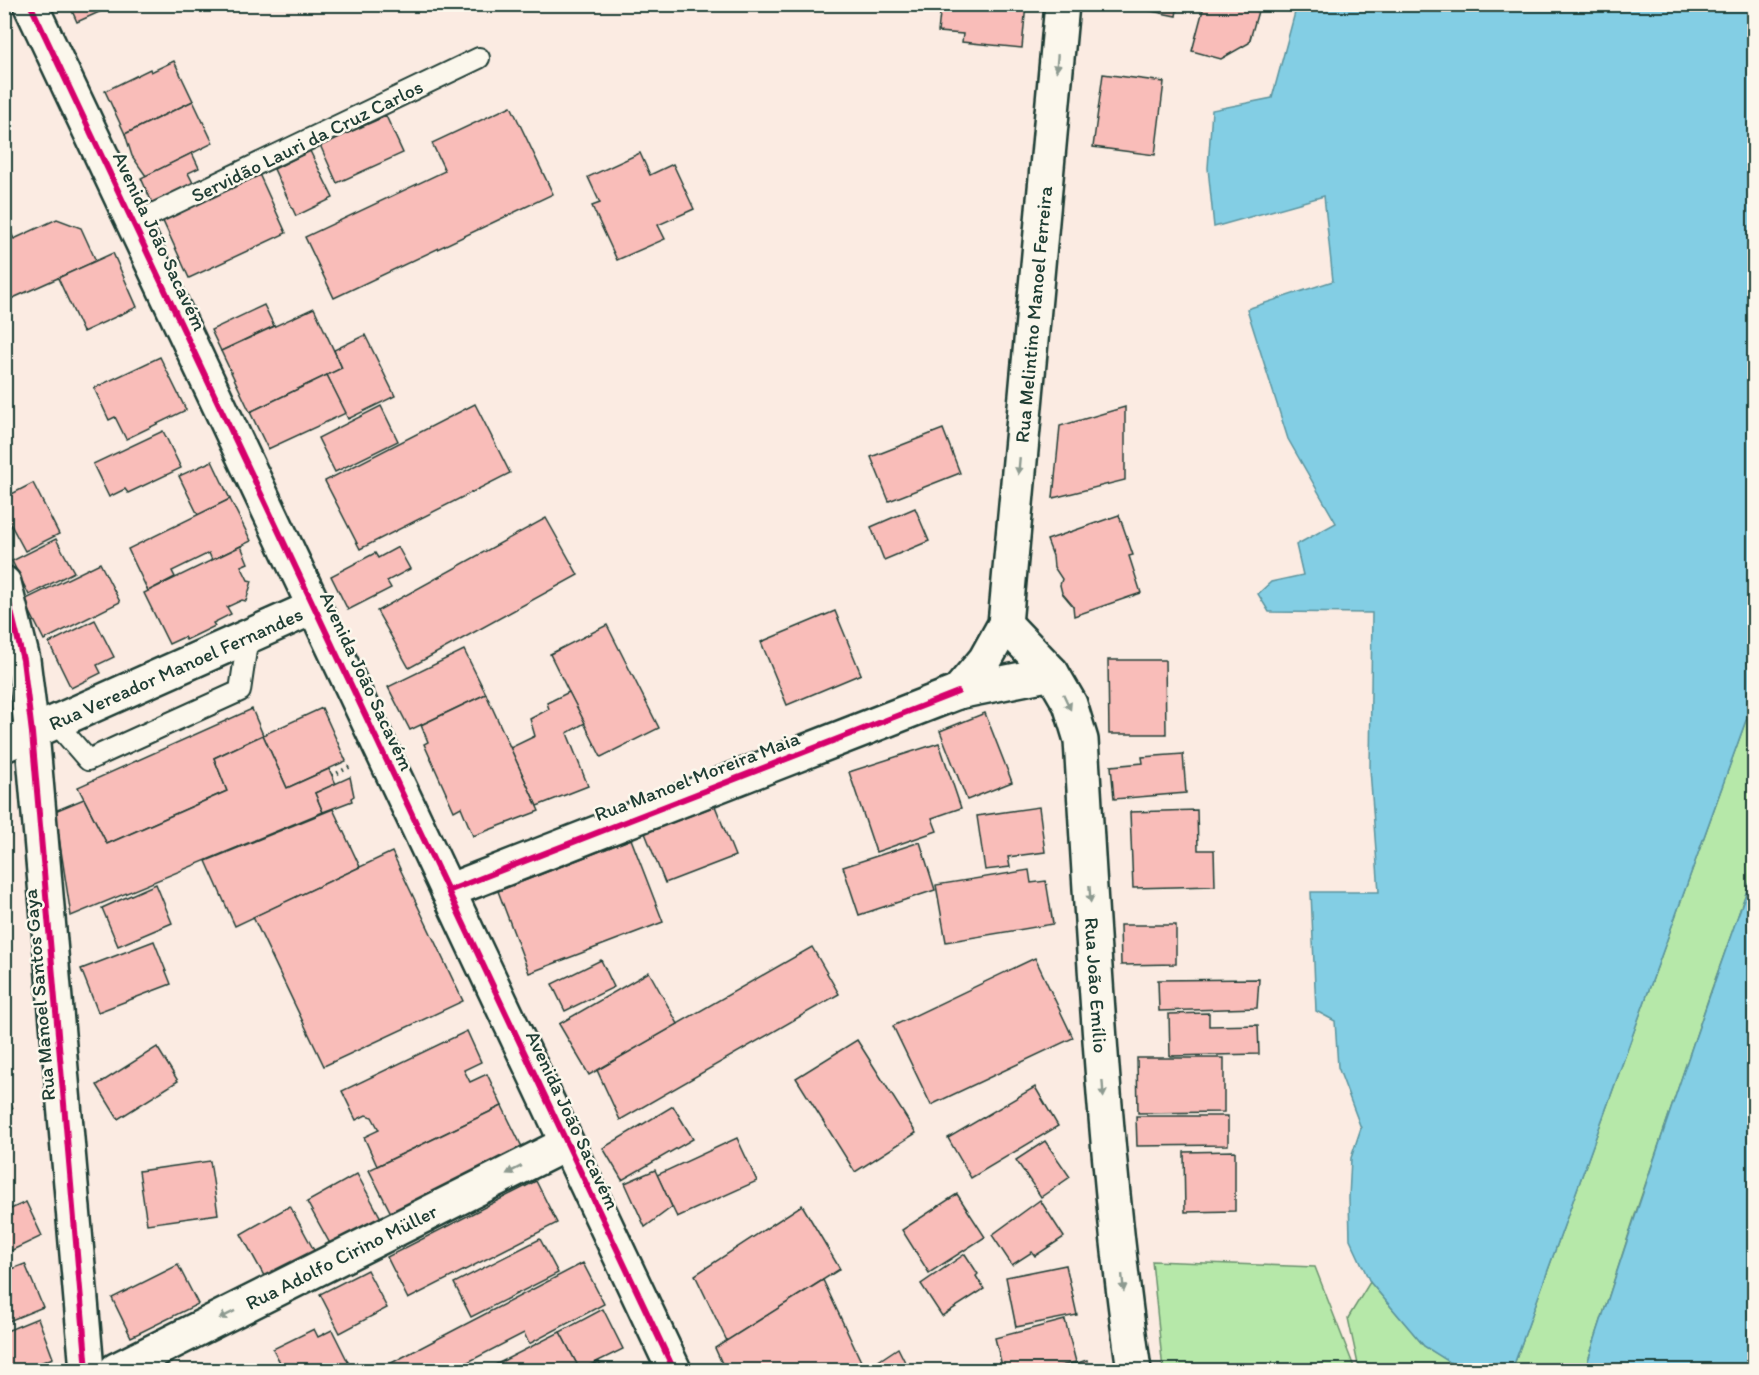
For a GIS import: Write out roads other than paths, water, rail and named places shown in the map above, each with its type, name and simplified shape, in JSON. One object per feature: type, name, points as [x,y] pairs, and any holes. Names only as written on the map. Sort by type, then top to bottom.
[{"type":"main road","name":"Avenida João Sacavém","points":[[30,4],[674,1371]]},
{"type":"main road","name":"Rua Melintino Manoel Ferreira","points":[[1005,624],[1062,4]]},
{"type":"main road","name":"Rua Manoel Santos Gaya","points":[[4,583],[23,660],[31,733],[87,1371]]},
{"type":"main road","name":"Rua Vereador Manoel Fernandes","points":[[31,733],[314,607]]},
{"type":"main road","name":"Rua João Emílio","points":[[1005,624],[1052,674],[1070,704],[1081,740],[1104,1110],[1134,1371]]},
{"type":"main road","name":"Rua Manoel Moreira Maia","points":[[958,692],[984,660],[1005,624]]},
{"type":"main road","name":"Rua Manoel Moreira Maia","points":[[447,891],[958,692],[1052,674]]},
{"type":"main road","name":"Rua Adolfo Cirino Müller","points":[[116,1371],[566,1144]]},
{"type":"lane","name":"Servidão Lauri da Cruz Carlos","points":[[134,223],[479,58]]},
{"type":"lane","points":[[31,733],[88,760],[240,691],[248,636]]},
{"type":"water","points":[[1297,5],[1754,5],[1754,698],[1512,1370],[1464,1370],[1424,1346],[1370,1282],[1350,1239],[1351,1158],[1361,1128],[1338,1067],[1335,1021],[1316,1011],[1311,892],[1379,892],[1370,769],[1372,613],[1269,612],[1258,594],[1271,582],[1303,575],[1296,545],[1336,523],[1288,439],[1247,309],[1333,281],[1324,196],[1214,227],[1208,168],[1212,110],[1272,98]]},
{"type":"water","points":[[1754,871],[1754,1370],[1585,1370],[1667,1120]]}]
